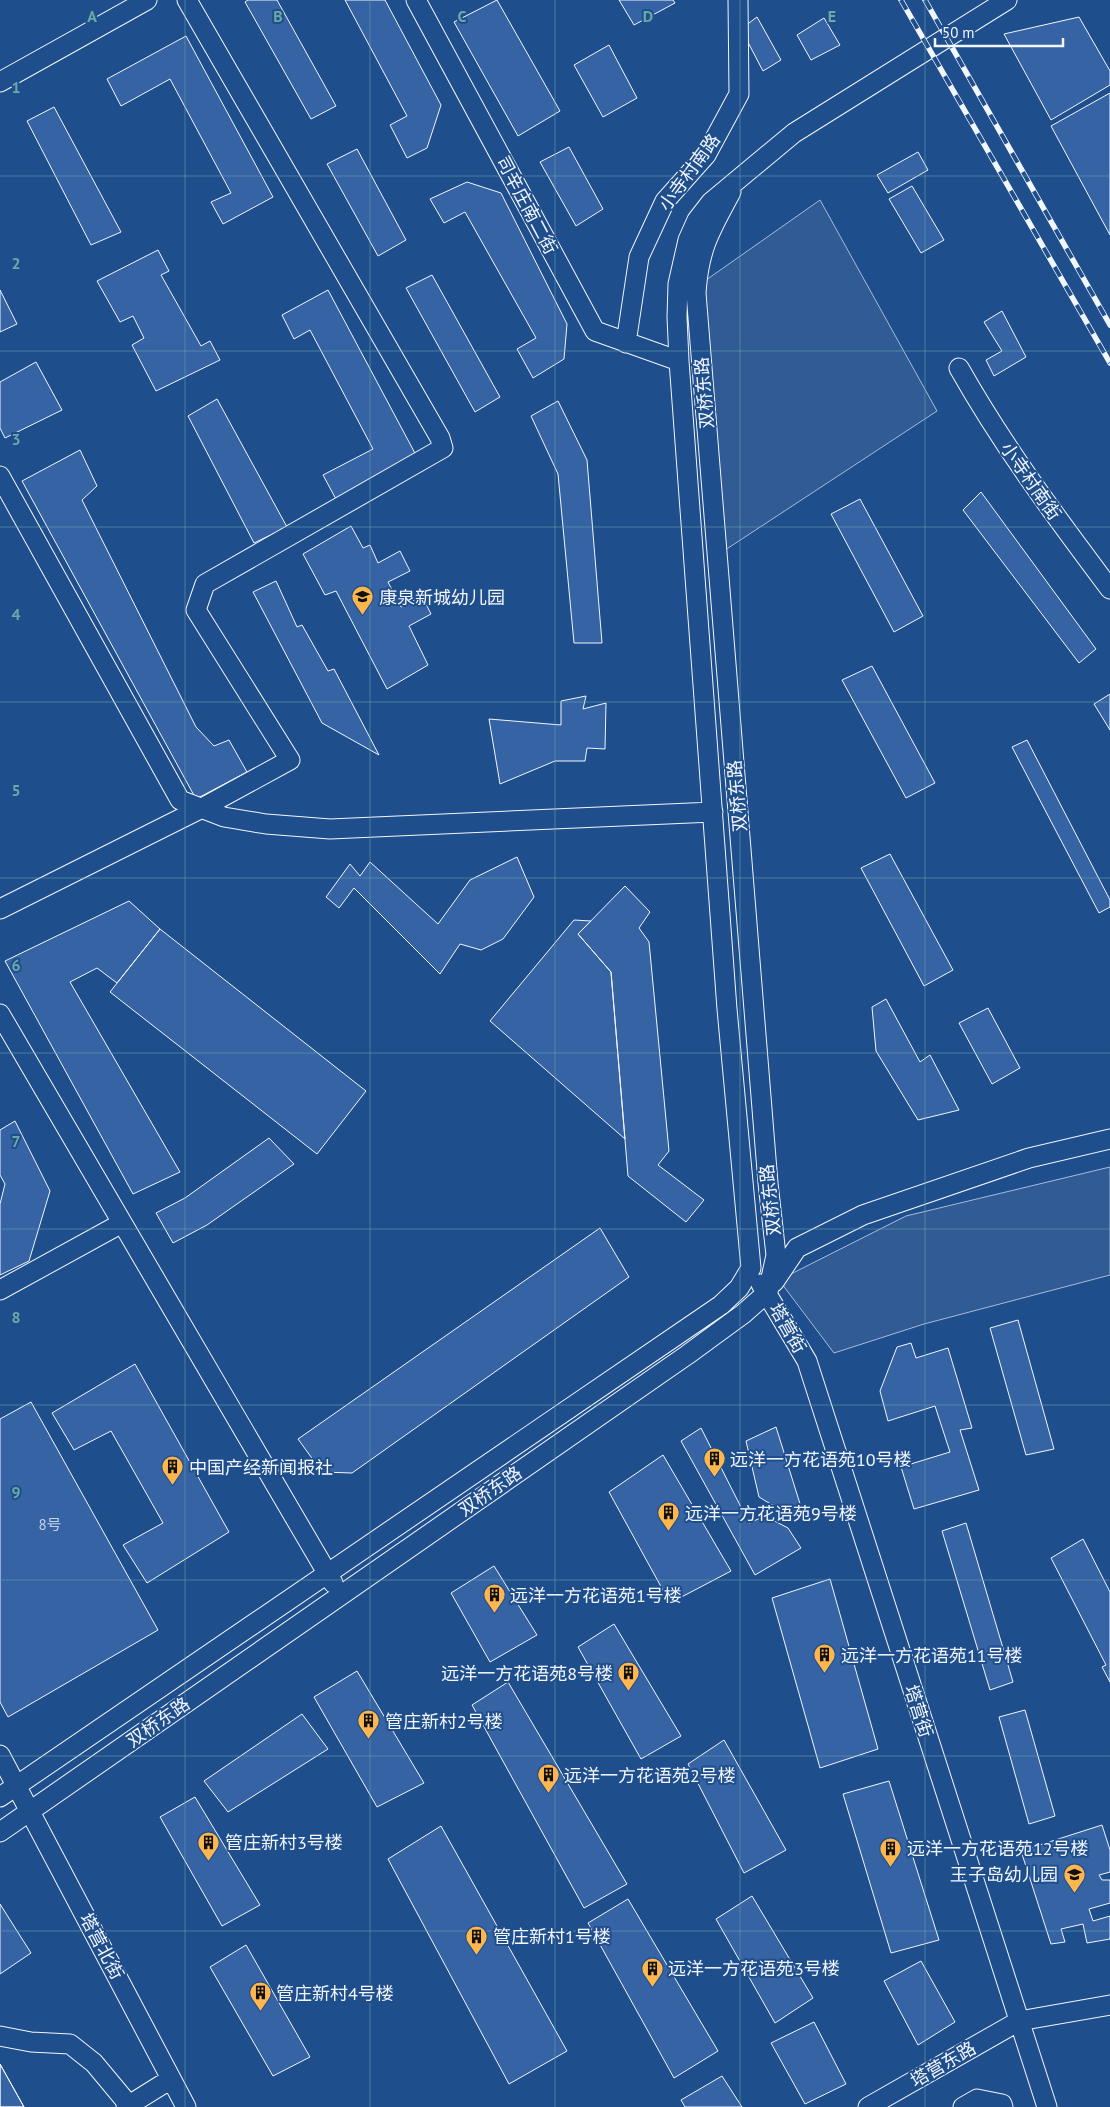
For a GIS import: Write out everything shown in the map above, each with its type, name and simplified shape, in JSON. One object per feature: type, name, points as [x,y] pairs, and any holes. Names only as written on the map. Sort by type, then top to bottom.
[{"type":"street","points":[[0,82],[147,0]]},
{"type":"street","points":[[0,909],[202,808],[290,760],[196,610],[205,584],[443,448],[440,438],[187,0]]},
{"type":"street","name":"司辛庄南二街","points":[[416,0],[595,331],[680,361]]},
{"type":"street","name":"小寺村南路","points":[[626,343],[639,257],[642,249],[665,201],[706,155],[739,94],[738,0]]},
{"type":"street","name":"双桥东路","points":[[0,1798],[721,1305],[739,1288],[750,1268],[727,1009],[677,317],[678,284],[688,240],[697,220],[711,202],[794,133],[1006,0]]},
{"type":"street","name":"双桥东路","points":[[0,1832],[687,1355],[743,1314],[768,1292],[776,1255],[768,1183],[696,293],[698,268],[706,238],[738,180]]},
{"type":"street","name":"小寺村南街","points":[[959,368],[987,417],[1020,466],[1110,589]]},
{"type":"street","points":[[0,476],[180,800],[224,818],[266,824],[330,829],[714,812]]},
{"type":"street","points":[[0,1014],[340,1595]]},
{"type":"street","points":[[768,1292],[797,1248],[863,1215],[1029,1158],[1110,1139]]},
{"type":"street","points":[[0,1290],[122,1224]]},
{"type":"street","name":"塔营街","points":[[750,1268],[768,1292],[807,1361],[1047,2107]]},
{"type":"street","name":"塔营北街","points":[[0,1755],[186,2107]]},
{"type":"street","points":[[1019,2021],[1110,2006]]},
{"type":"street","name":"塔营东路","points":[[868,2107],[1019,2021]]},
{"type":"street","points":[[0,2036],[31,2042],[70,2044],[94,2063],[128,2106],[171,2079]]},
{"type":"street","points":[[963,2107],[977,2099],[1002,2104],[1003,2107]]},
{"type":"shaded area","points":[[820,200],[937,411],[716,556],[699,285]]},
{"type":"shaded area","points":[[1110,1167],[1110,1275],[924,1324],[834,1353],[779,1280],[906,1216]]},
{"type":"building","points":[[248,0],[277,0],[336,106],[311,119],[245,2]]},
{"type":"building","points":[[345,0],[385,0],[441,105],[427,148],[407,158],[390,125],[407,116]]},
{"type":"building","points":[[497,0],[560,111],[518,136],[454,22]]},
{"type":"building","points":[[619,0],[673,0],[675,3],[634,25]]},
{"type":"building","points":[[757,17],[781,60],[763,71],[741,29]]},
{"type":"building","points":[[1079,17],[1110,71],[1110,85],[1051,120],[1004,34]]},
{"type":"building","points":[[824,18],[840,45],[811,60],[797,35]]},
{"type":"building","points":[[186,36],[273,197],[223,224],[211,202],[231,193],[170,79],[121,106],[107,79]]},
{"type":"building","points":[[609,45],[637,98],[603,117],[574,65]]},
{"type":"building","points":[[1110,93],[1110,235],[1051,126]]},
{"type":"building","points":[[54,107],[121,232],[91,245],[27,121]]},
{"type":"building","points":[[569,147],[603,209],[576,226],[540,162]]},
{"type":"building","points":[[357,149],[406,240],[378,256],[327,164]]},
{"type":"building","points":[[918,152],[928,170],[888,193],[877,175]]},
{"type":"building","points":[[467,182],[501,193],[567,324],[564,359],[533,378],[517,349],[536,338],[465,212],[444,223],[430,199]]},
{"type":"building","points":[[912,186],[944,240],[921,253],[889,199]]},
{"type":"building","points":[[158,250],[169,271],[161,275],[201,346],[210,341],[220,360],[156,391],[132,345],[144,338],[133,316],[120,322],[97,281]]},
{"type":"building","points":[[432,275],[500,397],[475,412],[406,288]]},
{"type":"building","points":[[0,290],[17,324],[0,332]]},
{"type":"building","points":[[328,290],[417,457],[337,501],[323,475],[373,449],[310,330],[294,339],[282,315]]},
{"type":"building","points":[[1002,311],[1026,357],[994,376],[986,360],[1002,351],[984,322]]},
{"type":"building","points":[[36,362],[62,410],[5,438],[0,428],[0,382]]},
{"type":"building","points":[[217,399],[287,527],[254,543],[188,416]]},
{"type":"building","points":[[558,401],[587,460],[602,643],[574,643],[558,474],[531,416]]},
{"type":"building","points":[[80,450],[97,486],[82,500],[196,727],[214,746],[229,740],[247,772],[196,799],[22,481]]},
{"type":"building","points":[[981,492],[1096,649],[1079,663],[963,510]]},
{"type":"building","points":[[860,499],[923,616],[894,632],[831,514]]},
{"type":"building","points":[[351,526],[363,548],[370,545],[378,563],[400,551],[410,571],[388,582],[401,607],[422,596],[431,614],[409,626],[428,665],[387,689],[336,591],[325,595],[303,554]]},
{"type":"building","points":[[276,581],[297,627],[302,625],[328,671],[334,669],[379,755],[322,723],[253,592]]},
{"type":"building","points":[[872,666],[935,783],[906,798],[842,680]]},
{"type":"building","points":[[1110,694],[1110,730],[1094,704]]},
{"type":"building","points":[[586,696],[583,709],[606,703],[605,749],[587,748],[585,761],[555,761],[500,784],[489,719],[561,725],[561,701]]},
{"type":"building","points":[[1027,740],[1110,900],[1110,907],[1099,913],[1012,747]]},
{"type":"building","points":[[890,854],[953,970],[924,986],[861,868]]},
{"type":"building","points":[[517,857],[534,897],[503,939],[481,950],[460,944],[440,974],[354,888],[339,908],[326,897],[350,864],[360,876],[370,862],[438,924],[470,880]]},
{"type":"building","points":[[625,886],[650,912],[639,928],[649,942],[669,1151],[658,1165],[704,1200],[686,1222],[628,1176],[611,972],[578,934]]},
{"type":"building","points":[[129,901],[160,929],[117,983],[97,968],[70,982],[180,1172],[133,1194],[5,961]]},
{"type":"building","points":[[574,920],[591,921],[578,934],[611,972],[625,1139],[490,1021]]},
{"type":"building","points":[[160,929],[366,1091],[317,1154],[110,992]]},
{"type":"building","points":[[886,999],[920,1062],[930,1055],[959,1110],[918,1120],[876,1051],[872,1007]]},
{"type":"building","points":[[988,1008],[1020,1068],[992,1084],[959,1023]]},
{"type":"building","points":[[15,1121],[50,1191],[29,1261],[0,1275],[0,1204],[5,1184],[0,1175],[0,1130]]},
{"type":"building","points":[[269,1138],[294,1164],[207,1225],[173,1243],[156,1213],[185,1198]]},
{"type":"building","points":[[600,1228],[629,1277],[352,1473],[322,1472],[298,1439]]},
{"type":"building","points":[[1018,1320],[1054,1449],[1026,1455],[990,1328]]},
{"type":"building","points":[[911,1343],[916,1358],[948,1348],[972,1428],[960,1430],[979,1490],[914,1509],[901,1467],[950,1452],[935,1406],[888,1421],[880,1391],[897,1347]]},
{"type":"building","name":"中国产经新闻报社","points":[[135,1364],[229,1532],[147,1583],[123,1545],[163,1523],[111,1431],[74,1450],[52,1413]]},
{"type":"building","points":[[31,1402],[158,1630],[8,1717],[0,1702],[0,1419]]},
{"type":"building","points":[[776,1427],[801,1507],[789,1515],[759,1497],[746,1441]]},
{"type":"building","name":"远洋一方花语苑10号楼","points":[[701,1428],[749,1523],[765,1516],[788,1528],[801,1548],[755,1575],[681,1441]]},
{"type":"building","name":"远洋一方花语苑9号楼","points":[[663,1455],[731,1571],[670,1603],[609,1492]]},
{"type":"building","points":[[966,1523],[1013,1682],[990,1690],[942,1531]]},
{"type":"building","points":[[1083,1539],[1110,1592],[1110,1682],[1102,1667],[1106,1665],[1051,1558]]},
{"type":"building","name":"远洋一方花语苑1号楼","points":[[494,1566],[537,1635],[490,1662],[451,1593]]},
{"type":"building","name":"远洋一方花语苑11号楼","points":[[830,1579],[878,1749],[820,1768],[772,1598]]},
{"type":"building","name":"远洋一方花语苑8号楼","points":[[614,1624],[681,1736],[641,1759],[578,1647]]},
{"type":"building","name":"管庄新村2号楼","points":[[357,1671],[424,1783],[377,1807],[314,1697]]},
{"type":"building","name":"远洋一方花语苑2号楼","points":[[508,1682],[627,1884],[584,1908],[472,1705]]},
{"type":"building","points":[[1025,1710],[1055,1816],[1029,1824],[999,1717]]},
{"type":"building","points":[[302,1714],[328,1749],[228,1812],[204,1781]]},
{"type":"building","points":[[724,1740],[786,1850],[744,1873],[688,1764]]},
{"type":"building","name":"远洋一方花语苑12号楼","points":[[889,1781],[939,1940],[891,1953],[843,1794]]},
{"type":"building","name":"管庄新村3号楼","points":[[195,1797],[260,1905],[222,1926],[160,1817]]},
{"type":"building","name":"王子岛幼儿园","points":[[1102,1825],[1110,1850],[1110,1872],[1099,1875],[1102,1880],[1110,1880],[1110,1903],[1089,1909],[1093,1921],[1110,1916],[1110,1939],[1087,1943],[1083,1924],[1061,1929],[1065,1942],[1051,1944],[1021,1851]]},
{"type":"building","name":"管庄新村1号楼","points":[[441,1826],[567,2051],[509,2084],[388,1859]]},
{"type":"building","points":[[752,1896],[813,1998],[775,2023],[716,1919]]},
{"type":"building","name":"远洋一方花语苑3号楼","points":[[628,1899],[718,2051],[674,2078],[588,1923]]},
{"type":"building","points":[[0,1904],[31,1953],[0,1974]]},
{"type":"building","name":"管庄新村4号楼","points":[[246,1945],[310,2057],[273,2076],[210,1967]]},
{"type":"building","points":[[921,1961],[955,2022],[918,2045],[884,1981]]},
{"type":"building","points":[[814,2022],[846,2084],[805,2104],[771,2043]]},
{"type":"building","points":[[0,2064],[24,2107],[0,2107]]},
{"type":"building","points":[[0,2064],[24,2107],[0,2107]]},
{"type":"building","points":[[722,2076],[742,2107],[685,2107],[681,2100]]},
{"type":"railway","points":[[901,0],[1110,363]]},
{"type":"railway","points":[[925,0],[1110,325]]},
{"type":"place","name":"康泉新城幼儿园","points":[[363,616]]},
{"type":"place","name":"远洋一方花语苑10号楼","points":[[714,1478]]},
{"type":"place","name":"中国产经新闻报社","points":[[173,1486]]},
{"type":"place","name":"远洋一方花语苑9号楼","points":[[669,1532]]},
{"type":"place","name":"远洋一方花语苑1号楼","points":[[494,1614]]},
{"type":"place","name":"远洋一方花语苑11号楼","points":[[825,1674]]},
{"type":"place","name":"远洋一方花语苑8号楼","points":[[629,1692]]},
{"type":"place","name":"管庄新村2号楼","points":[[369,1740]]},
{"type":"place","name":"远洋一方花语苑2号楼","points":[[548,1794]]},
{"type":"place","name":"管庄新村3号楼","points":[[209,1861]]},
{"type":"place","name":"远洋一方花语苑12号楼","points":[[891,1867]]},
{"type":"place","name":"王子岛幼儿园","points":[[1074,1893]]},
{"type":"place","name":"管庄新村1号楼","points":[[477,1955]]},
{"type":"place","name":"远洋一方花语苑3号楼","points":[[652,1987]]},
{"type":"place","name":"管庄新村4号楼","points":[[260,2012]]}]
